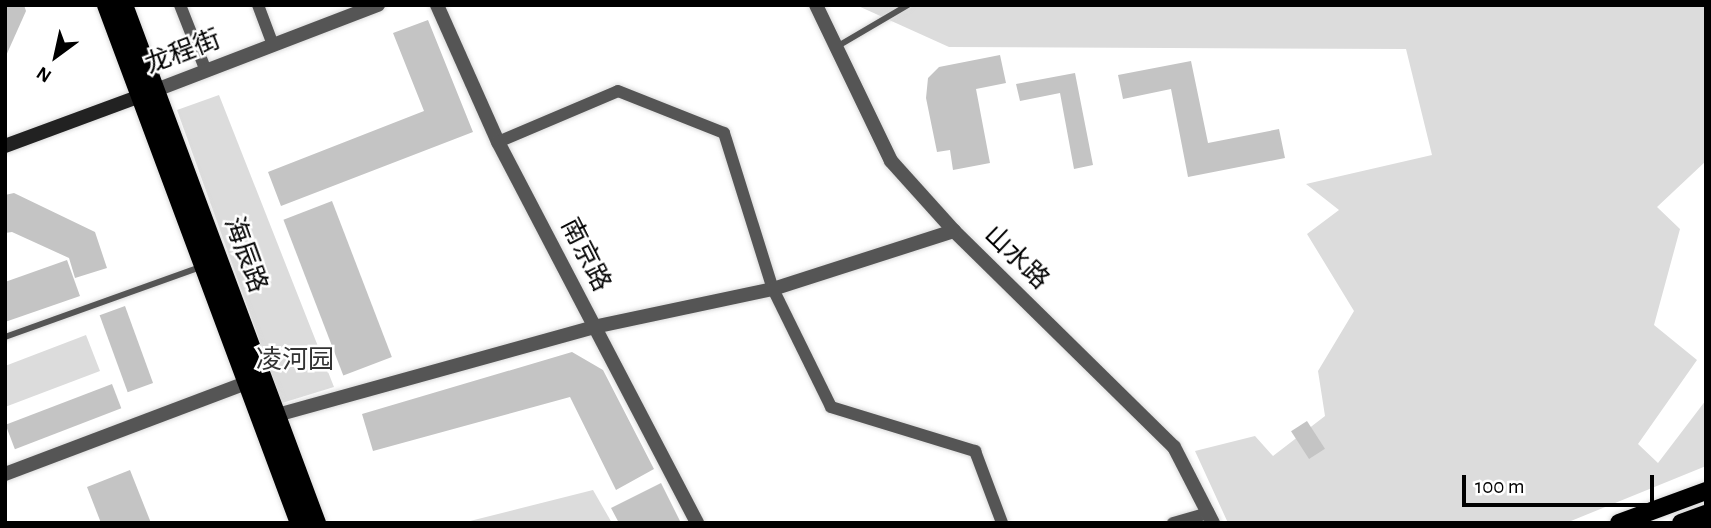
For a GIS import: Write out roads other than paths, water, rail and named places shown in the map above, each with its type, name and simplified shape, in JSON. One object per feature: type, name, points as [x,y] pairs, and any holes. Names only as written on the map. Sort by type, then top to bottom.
[{"type":"main road","name":"海辰路","points":[[106,5],[148,93],[277,415],[317,523]]},
{"type":"main road","name":"海辰路","points":[[124,5],[148,93],[203,266],[299,523]]},
{"type":"main road","name":"龙程街","points":[[5,146],[148,93]]},
{"type":"main road","points":[[1619,523],[1706,491]]},
{"type":"main road","points":[[1681,523],[1706,514]]},
{"type":"street","points":[[180,5],[206,71]]},
{"type":"street","points":[[258,5],[273,45]]},
{"type":"street","name":"龙程街","points":[[148,93],[378,5]]},
{"type":"street","name":"南京路","points":[[437,5],[498,142],[697,523]]},
{"type":"street","name":"山水路","points":[[816,5],[891,161],[954,231],[1174,447],[1211,518]]},
{"type":"street","points":[[498,142],[618,91],[724,133],[773,289],[831,407],[975,451],[1002,523]]},
{"type":"street","points":[[277,415],[594,327],[773,289],[954,231]]},
{"type":"street","points":[[5,474],[246,383]]},
{"type":"street","points":[[1173,523],[1211,518]]},
{"type":"lane","points":[[836,47],[908,5]]},
{"type":"lane","points":[[5,337],[203,266]]},
{"type":"park label","name":"凌河园","points":[[295,361]]}]
